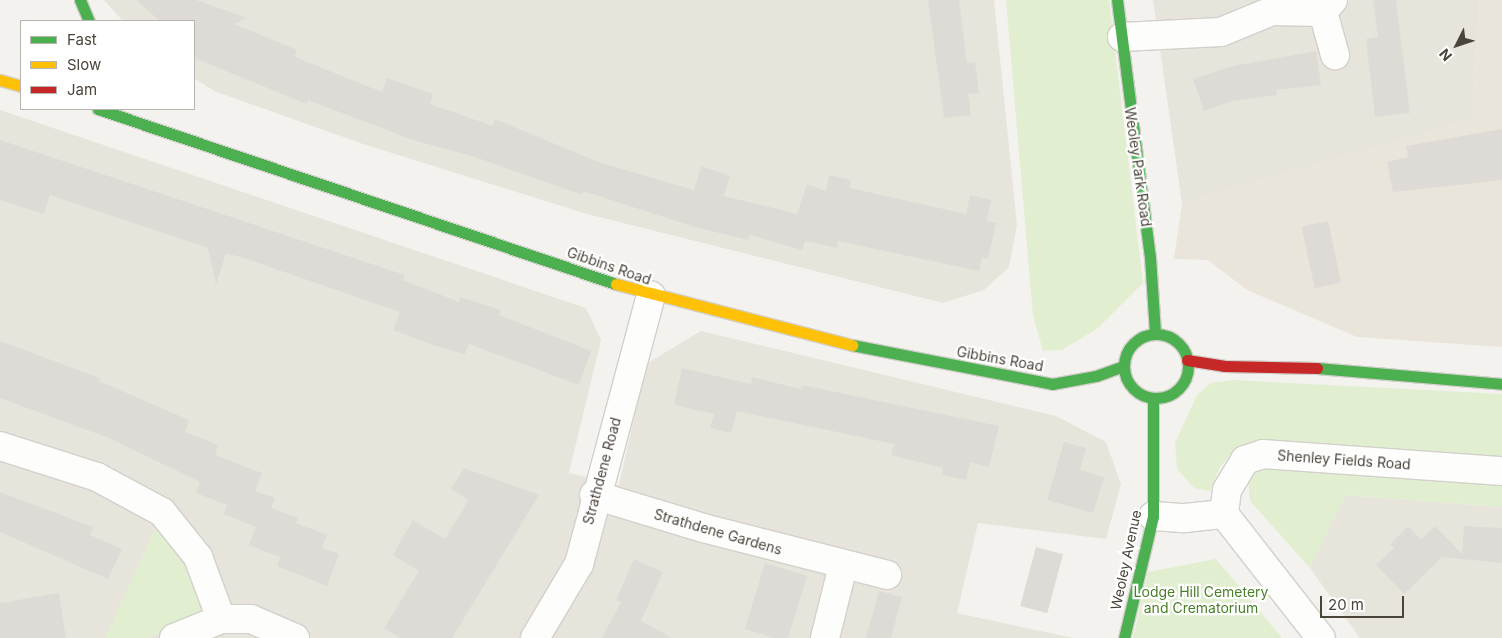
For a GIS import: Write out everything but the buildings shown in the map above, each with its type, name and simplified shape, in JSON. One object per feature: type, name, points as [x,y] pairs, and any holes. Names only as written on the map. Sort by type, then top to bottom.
[{"type":"street","points":[[80,0],[89,20]]},
{"type":"street","name":"Weoley Park Road","points":[[1117,0],[1150,258],[1154,333]]},
{"type":"street","points":[[1122,37],[1221,32],[1272,11],[1328,6],[1335,55]]},
{"type":"street","points":[[0,80],[20,86]]},
{"type":"street","name":"Gibbins Road","points":[[102,110],[651,296],[898,356],[1052,384],[1096,376],[1123,366]]},
{"type":"street","name":"Strathdene Road","points":[[535,638],[579,564],[594,495],[651,296]]},
{"type":"street","points":[[1154,333],[1179,344],[1188,360],[1185,379],[1179,388],[1172,394],[1153,398],[1129,384],[1123,366],[1125,356],[1136,340],[1154,333]]},
{"type":"street","points":[[1188,360],[1224,366],[1324,368],[1502,384]]},
{"type":"street","name":"Weoley Avenue","points":[[1124,638],[1153,516],[1153,398]]},
{"type":"street","points":[[0,446],[97,477],[162,512],[198,556],[221,619]]},
{"type":"street","name":"Shenley Fields Road","points":[[1224,514],[1227,490],[1244,460],[1263,454],[1502,471]]},
{"type":"street","name":"Strathdene Gardens","points":[[594,495],[843,566],[887,575]]},
{"type":"street","points":[[1153,516],[1185,518],[1224,514],[1321,638]]},
{"type":"street","points":[[825,638],[843,566]]},
{"type":"street","points":[[174,638],[221,619],[252,619],[295,638]]},
{"type":"shaded area","points":[[104,0],[994,0],[1017,225],[1009,267],[984,290],[943,303],[587,214],[363,144],[214,91],[195,79],[195,20],[122,20]]},
{"type":"shaded area","points":[[1153,0],[1480,0],[1472,120],[1182,204]]},
{"type":"shaded area","points":[[1480,0],[1502,0],[1502,347],[1357,337],[1247,290],[1208,260],[1174,259],[1182,204],[1472,120]]},
{"type":"shaded area","points":[[0,110],[586,308],[601,340],[569,473],[619,485],[646,364],[701,331],[1056,416],[1106,442],[1121,484],[1106,539],[978,523],[957,613],[1073,638],[0,638]]},
{"type":"shaded area","points":[[1345,495],[1502,507],[1502,638],[1360,638],[1310,568]]},
{"type":"green space","points":[[1006,0],[1109,0],[1143,283],[1098,328],[1062,350],[1043,351],[1033,316]]},
{"type":"green space","points":[[1233,380],[1502,394],[1502,456],[1255,442],[1232,452],[1220,467],[1210,491],[1194,488],[1177,469],[1175,443],[1197,395],[1211,383]]},
{"type":"green space","points":[[1263,468],[1502,485],[1502,507],[1345,495],[1310,568],[1250,501],[1248,479]]},
{"type":"green space","points":[[158,522],[184,555],[197,590],[201,615],[149,638],[105,638]]},
{"type":"green space","name":"Lodge Hill Cemetery and Crematorium","points":[[1216,559],[1282,638],[1133,638],[1148,572]]},
{"type":"traffic: fast","points":[[80,0],[89,20]]},
{"type":"traffic: fast","points":[[1117,0],[1150,257],[1155,333]]},
{"type":"traffic: fast","points":[[101,110],[616,284]]},
{"type":"traffic: fast","points":[[1156,334],[1168,336],[1179,343],[1186,354],[1188,366],[1186,378],[1179,389],[1168,396],[1156,398],[1144,396],[1133,389],[1126,378],[1124,366],[1126,354],[1133,343],[1144,336],[1156,334]]},
{"type":"traffic: fast","points":[[852,345],[1052,384],[1096,376],[1123,366]]},
{"type":"traffic: fast","points":[[1317,368],[1502,384]]},
{"type":"traffic: fast","points":[[1124,638],[1153,516],[1153,398]]},
{"type":"traffic: slow","points":[[0,80],[20,86]]},
{"type":"traffic: slow","points":[[616,284],[852,345]]},
{"type":"traffic: jam","points":[[1187,360],[1224,366],[1317,368]]}]
